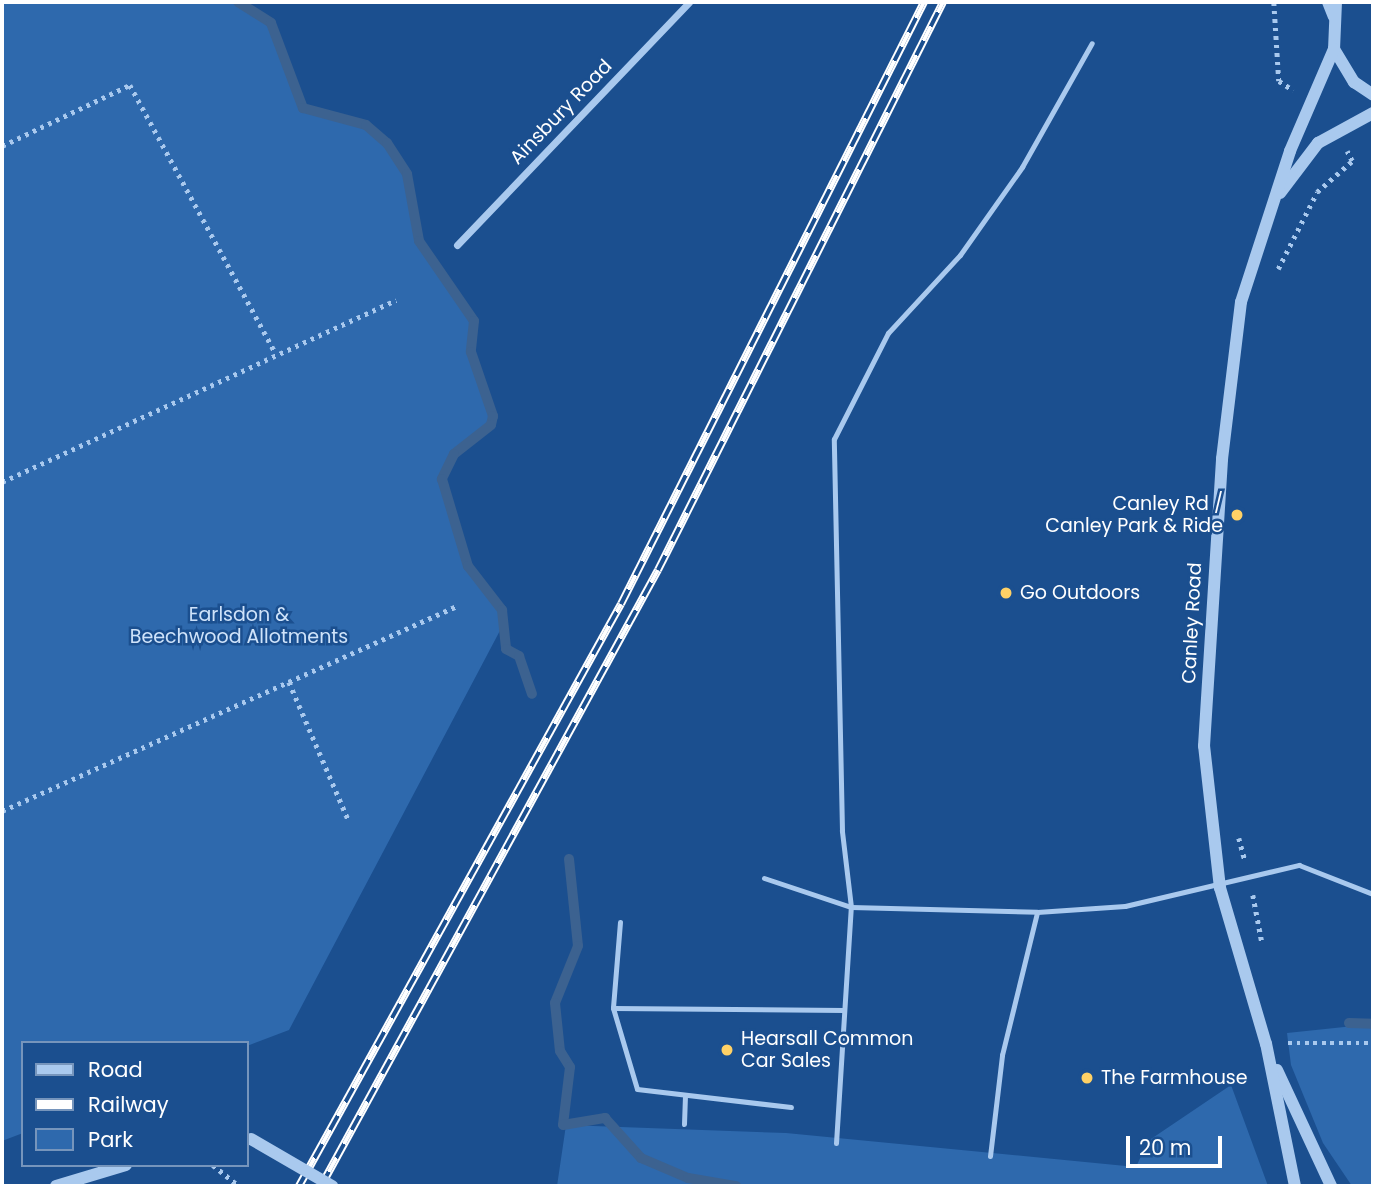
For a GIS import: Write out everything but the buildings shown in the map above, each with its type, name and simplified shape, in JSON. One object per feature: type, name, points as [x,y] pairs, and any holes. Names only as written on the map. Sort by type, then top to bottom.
[{"type":"street","name":"Ainsbury Road","points":[[457,245],[689,2]]},
{"type":"street","points":[[1325,2],[1331,17],[1334,49],[1354,82],[1373,95]]},
{"type":"street","points":[[1331,17],[1336,2]]},
{"type":"street","name":"Canley Road","points":[[1295,1186],[1266,1044],[1220,888],[1204,746],[1222,459],[1241,302],[1272,202],[1334,49]]},
{"type":"street","name":"Canley Road","points":[[1272,202],[1318,143],[1373,113]]},
{"type":"street","name":"Canley Road","points":[[1266,1044],[1331,1186]]},
{"type":"street","points":[[249,1139],[332,1186]]},
{"type":"street","points":[[57,1186],[119,1167]]},
{"type":"lane","points":[[836,1143],[851,906],[842,831],[834,439],[888,333],[960,255],[1021,167],[1092,43]]},
{"type":"lane","points":[[764,878],[851,906],[1037,912],[1125,906],[1220,888],[1249,874],[1299,865],[1373,894]]},
{"type":"lane","points":[[990,1156],[1002,1055],[1037,912]]},
{"type":"lane","points":[[620,922],[613,1008],[638,1089],[685,1097],[791,1107]]},
{"type":"lane","points":[[613,1008],[845,1010]]},
{"type":"lane","points":[[684,1124],[685,1097]]},
{"type":"path","points":[[1274,2],[1279,81],[1314,103]]},
{"type":"path","points":[[2,146],[130,85],[275,352]]},
{"type":"path","points":[[1274,277],[1317,192],[1352,161],[1337,131]]},
{"type":"path","points":[[2,482],[275,352],[397,300]]},
{"type":"path","points":[[2,811],[459,605]]},
{"type":"path","points":[[289,682],[349,821]]},
{"type":"path","points":[[1236,822],[1264,953]]},
{"type":"path","points":[[1278,1034],[1282,1055]]},
{"type":"path","points":[[1280,1044],[1373,1042]]},
{"type":"path","points":[[216,1167],[238,1185]]},
{"type":"green space","name":"Earlsdon & Beechwood Allotments","points":[[2,2],[238,2],[271,23],[303,108],[366,125],[387,143],[407,174],[419,241],[474,321],[471,352],[493,416],[491,425],[454,454],[442,480],[468,566],[502,610],[504,623],[289,1030],[248,1046],[248,1041],[21,1041],[21,1134],[2,1141]]},
{"type":"green space","points":[[1373,1024],[1373,1186],[1352,1186],[1323,1143],[1291,1065],[1287,1033]]},
{"type":"green space","points":[[1231,1085],[1268,1186],[557,1186],[566,1125],[786,1133],[1136,1167],[1148,1141]]},
{"type":"waterway","points":[[238,2],[271,23],[303,108],[366,125],[387,143],[407,174],[419,241],[474,321],[471,352],[493,416],[491,425],[454,454],[442,479],[468,566],[502,610],[506,649],[519,656],[532,694]]},
{"type":"waterway","points":[[569,859],[578,946],[555,1003],[560,1051],[570,1067],[563,1125],[605,1118],[641,1158],[688,1178],[736,1186]]},
{"type":"waterway","points":[[1349,1023],[1373,1024]]},
{"type":"railway","points":[[299,1186],[621,604],[924,2]]},
{"type":"railway","points":[[321,1186],[658,570],[943,2]]},
{"type":"place","name":"Canley Rd / Canley Park & Ride","points":[[1237,515]]},
{"type":"place","name":"Go Outdoors","points":[[1006,593]]},
{"type":"place","name":"Hearsall Common Car Sales","points":[[727,1050]]},
{"type":"place","name":"The Farmhouse","points":[[1087,1078]]}]
